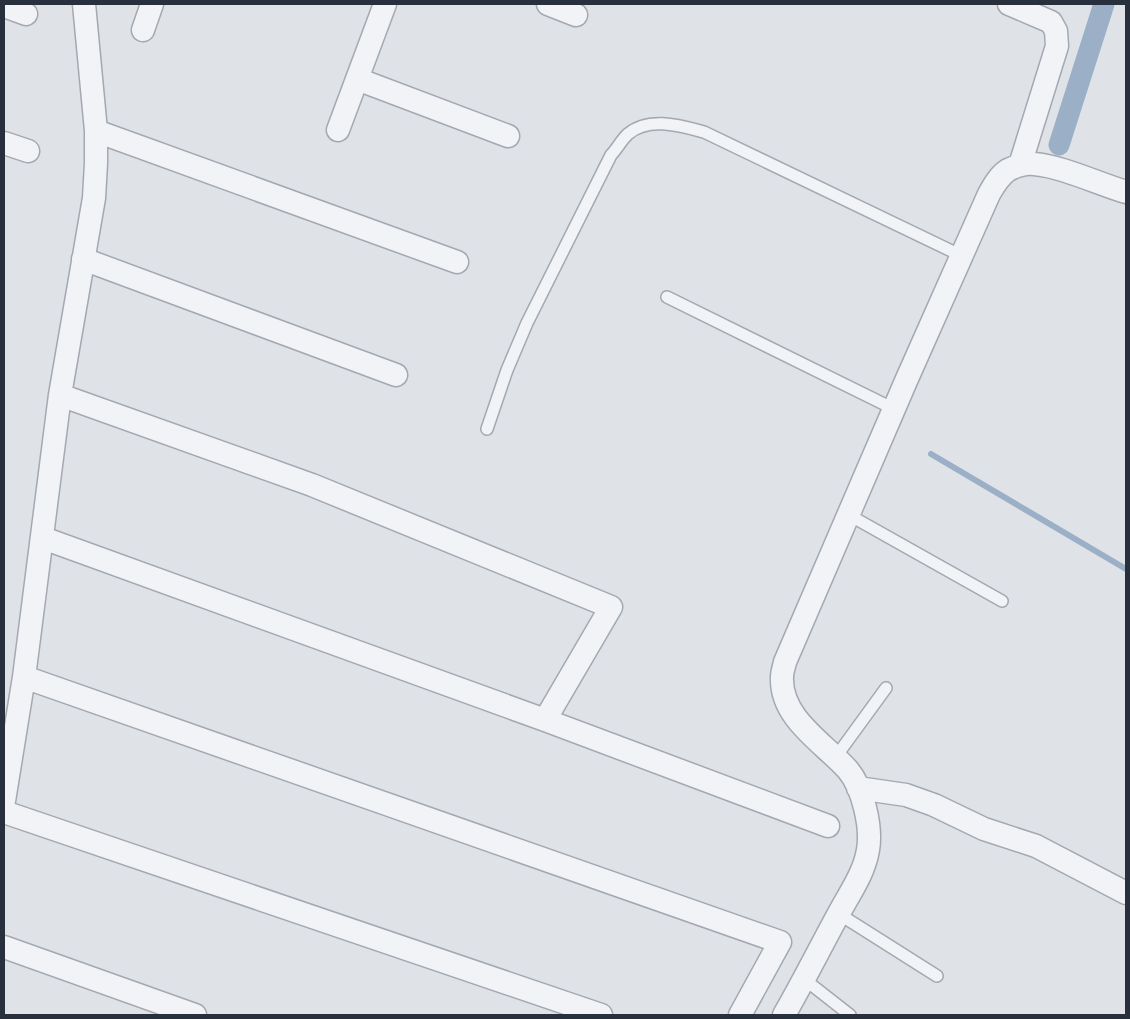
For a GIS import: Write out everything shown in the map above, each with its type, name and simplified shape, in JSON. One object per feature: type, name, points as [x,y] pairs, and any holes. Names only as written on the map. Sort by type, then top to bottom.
[{"type":"street","points":[[4,800],[24,677],[60,396],[94,198],[96,131],[84,4]]},
{"type":"street","points":[[143,30],[152,4]]},
{"type":"street","points":[[338,130],[385,4]]},
{"type":"street","points":[[548,4],[576,15]]},
{"type":"street","points":[[1009,4],[1051,22],[1056,31],[1057,46],[1020,165]]},
{"type":"street","points":[[4,6],[26,14]]},
{"type":"street","points":[[357,79],[508,136]]},
{"type":"street","points":[[96,131],[457,262]]},
{"type":"street","points":[[4,142],[28,151]]},
{"type":"street","points":[[784,1015],[860,877],[868,850],[865,806],[858,788],[849,772],[799,722],[790,709],[784,694],[782,678],[785,662],[989,194],[998,180],[1008,170],[1020,165],[1033,164],[1049,166],[1126,192]]},
{"type":"street","points":[[83,258],[396,375]]},
{"type":"street","points":[[60,396],[312,485],[611,606],[545,720]]},
{"type":"street","points":[[43,538],[545,720],[828,826]]},
{"type":"street","points":[[24,677],[780,942],[740,1015]]},
{"type":"street","points":[[858,788],[906,795],[934,805],[984,829],[1036,846],[1126,893]]},
{"type":"street","points":[[4,812],[601,1015]]},
{"type":"street","points":[[4,947],[195,1015]]},
{"type":"lane","points":[[487,429],[507,370],[527,323],[611,156],[629,133],[647,125],[676,124],[704,132],[962,256]]},
{"type":"lane","points":[[667,297],[894,409]]},
{"type":"lane","points":[[848,515],[1002,601]]},
{"type":"lane","points":[[827,751],[886,688]]},
{"type":"lane","points":[[839,914],[936,976]]},
{"type":"lane","points":[[804,979],[850,1015]]},
{"type":"waterway","points":[[1059,145],[1104,4]]},
{"type":"waterway","points":[[931,454],[1126,569]]}]
